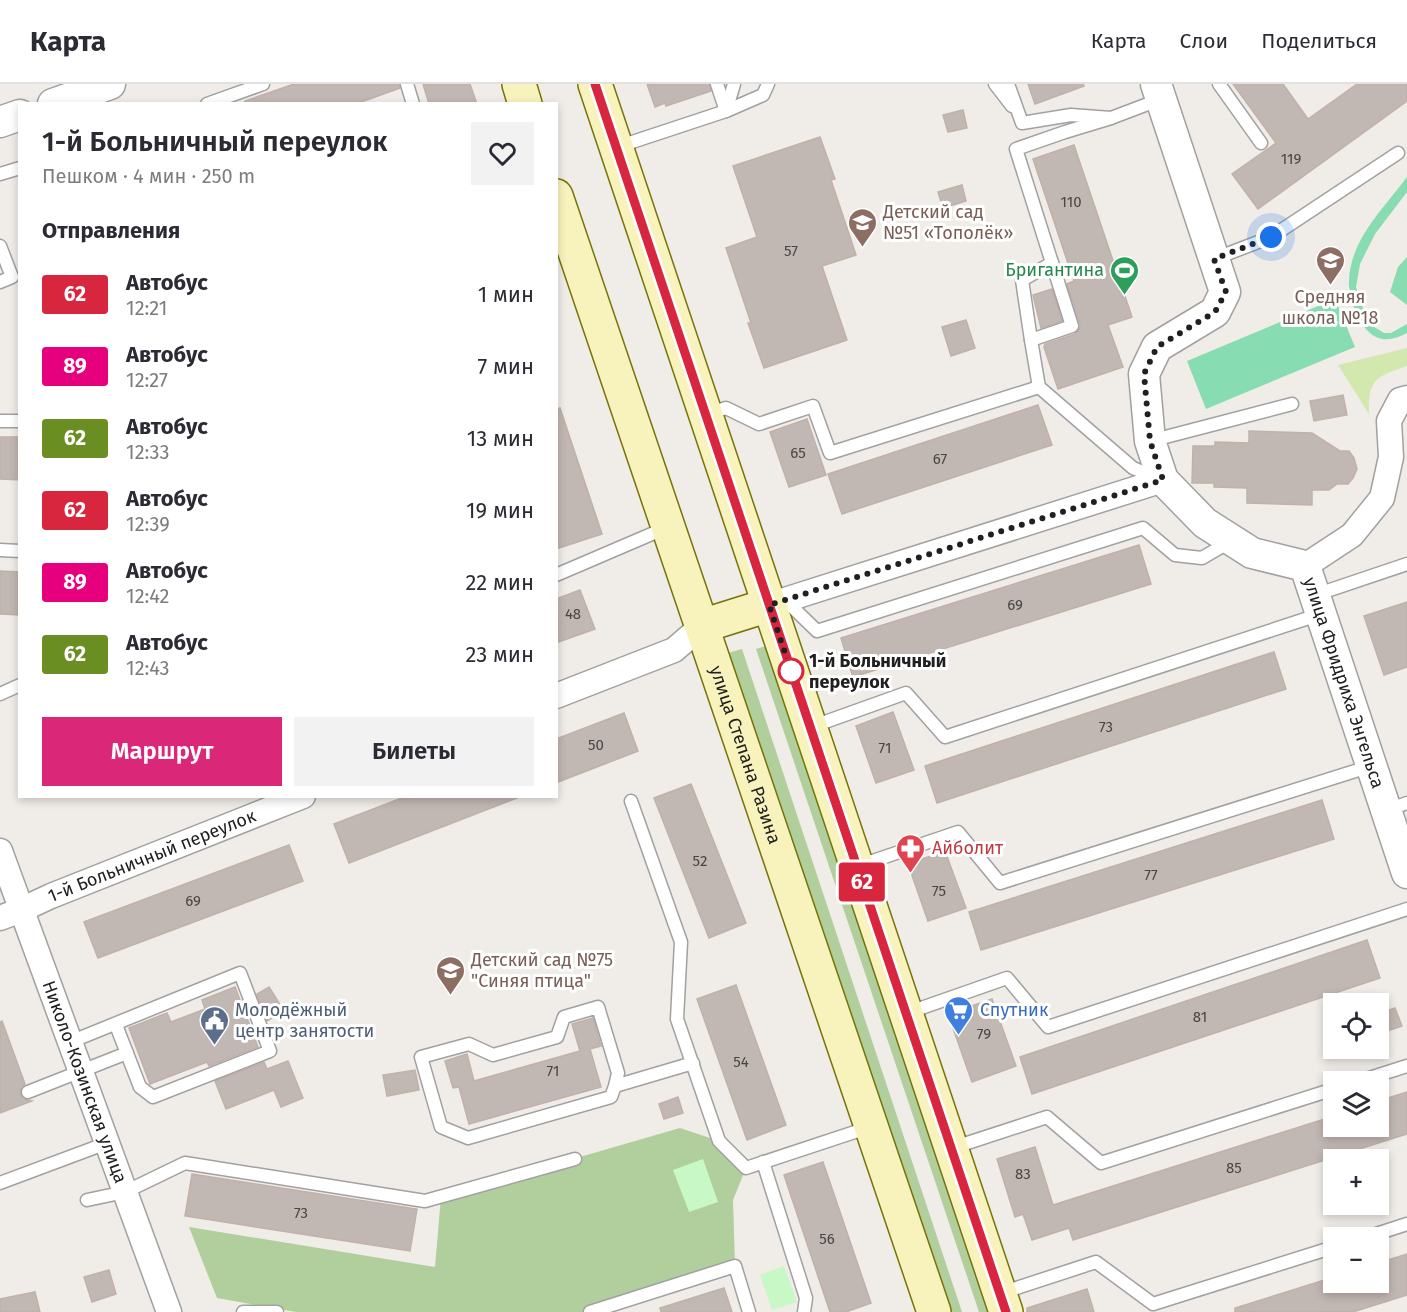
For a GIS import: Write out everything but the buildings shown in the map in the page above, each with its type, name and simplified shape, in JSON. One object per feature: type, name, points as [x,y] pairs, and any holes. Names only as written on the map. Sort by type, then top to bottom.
[{"type":"main road","points":[[519,84],[524,102]]},
{"type":"main road","points":[[595,84],[705,415],[777,603],[810,728],[1003,1303]]},
{"type":"main road","name":"улица Степана Разина","points":[[558,202],[934,1312]]},
{"type":"main road","points":[[702,626],[777,603]]},
{"type":"street","points":[[59,102],[110,84]]},
{"type":"street","name":"улица Фридриха Энгельса","points":[[1158,92],[1226,292],[1215,312],[1157,347],[1144,374],[1150,441],[1163,480],[1205,523],[1252,552],[1305,566],[1371,766],[1396,807],[1407,873]]},
{"type":"street","points":[[0,122],[18,116]]},
{"type":"street","points":[[1305,566],[1352,535],[1382,498],[1391,457],[1389,421],[1400,400],[1407,398]]},
{"type":"street","points":[[777,603],[1163,480]]},
{"type":"street","points":[[558,695],[674,650],[702,626]]},
{"type":"street","name":"1-й Больничный переулок","points":[[11,914],[298,798]]},
{"type":"street","name":"Николо-Козинская улица","points":[[0,851],[11,914],[70,1042],[169,1312]]},
{"type":"lane","points":[[213,102],[263,84]]},
{"type":"lane","points":[[407,84],[412,102]]},
{"type":"lane","points":[[717,84],[726,111]]},
{"type":"lane","points":[[726,111],[734,84]]},
{"type":"lane","points":[[616,148],[726,111],[763,95],[768,84]]},
{"type":"lane","points":[[995,84],[1016,111]]},
{"type":"lane","points":[[1008,84],[1022,123],[1071,115],[1111,118]]},
{"type":"lane","points":[[1220,84],[1261,143]]},
{"type":"lane","points":[[1031,340],[1072,326],[1016,149],[1111,118],[1158,92]]},
{"type":"lane","points":[[1214,259],[1271,237],[1398,153]]},
{"type":"lane","points":[[0,174],[18,169]]},
{"type":"lane","points":[[0,246],[10,279]]},
{"type":"lane","points":[[1052,263],[1022,280],[1039,387],[1133,468],[1163,480]]},
{"type":"lane","points":[[705,415],[726,408],[759,424],[813,406],[830,453],[1039,387]]},
{"type":"lane","points":[[1150,441],[1292,405]]},
{"type":"lane","points":[[0,421],[18,421]]},
{"type":"lane","points":[[558,574],[669,527]]},
{"type":"lane","points":[[777,603],[817,631],[1143,528],[1175,555],[1202,558],[1232,540]]},
{"type":"lane","points":[[0,550],[18,551]]},
{"type":"lane","points":[[810,728],[906,693],[945,736],[1318,605],[1407,564]]},
{"type":"lane","points":[[0,694],[18,687]]},
{"type":"lane","points":[[857,867],[958,832],[1000,883],[1371,766]]},
{"type":"lane","points":[[631,801],[681,942],[677,1018],[719,1141],[746,1168],[872,1126]]},
{"type":"lane","points":[[906,1014],[1007,978],[1048,1027],[1407,909]]},
{"type":"lane","points":[[70,1042],[240,973],[270,1051],[153,1097],[140,1087],[116,1025]]},
{"type":"lane","points":[[598,1007],[618,1073],[615,1086],[611,1097],[468,1138],[441,1127],[421,1058],[469,1044],[493,1055],[557,1036],[564,1017],[598,1007]]},
{"type":"lane","points":[[28,1092],[127,1053]]},
{"type":"lane","points":[[615,1086],[693,1063]]},
{"type":"lane","points":[[1389,1072],[1407,1066]]},
{"type":"lane","points":[[951,1149],[1047,1117],[1101,1163],[1323,1092]]},
{"type":"lane","points":[[0,1183],[107,1143]]},
{"type":"lane","points":[[87,1200],[125,1192],[185,1163],[425,1201],[575,1159]]},
{"type":"lane","points":[[763,1162],[806,1298],[804,1312]]},
{"type":"lane","points":[[1389,1230],[1407,1224]]},
{"type":"lane","points":[[1003,1303],[1096,1262],[1153,1304],[1323,1250]]},
{"type":"lane","points":[[590,1312],[735,1266],[749,1312]]},
{"type":"lane","points":[[243,1312],[277,1312]]},
{"type":"green space","points":[[1407,177],[1407,192],[1375,234],[1360,264],[1356,287],[1371,325],[1384,333],[1391,333],[1407,324],[1407,333],[1392,339],[1382,339],[1369,332],[1356,313],[1349,286],[1351,266],[1355,252],[1370,225]]},
{"type":"green space","points":[[1407,257],[1407,305],[1390,292],[1398,267]]},
{"type":"green space","points":[[1335,299],[1355,347],[1206,409],[1187,361]]},
{"type":"green space","points":[[1407,348],[1407,366],[1381,377],[1372,386],[1369,414],[1338,365]]},
{"type":"green space","points":[[774,644],[997,1312],[979,1312],[756,649]]},
{"type":"green space","points":[[742,649],[962,1312],[947,1312],[724,654]]},
{"type":"green space","points":[[680,1128],[719,1141],[746,1168],[733,1200],[735,1266],[591,1312],[296,1312],[217,1298],[189,1227],[435,1267],[441,1197]]},
{"type":"green space","points":[[703,1159],[718,1202],[689,1212],[673,1170]]},
{"type":"green space","points":[[784,1266],[797,1302],[772,1310],[760,1275]]},
{"type":"bus line","name":"62","points":[[595,84],[1006,1312]]},
{"type":"place","name":"Детский сад №51 «Тополёк»","points":[[862,248]]},
{"type":"place","name":"Средняя школа №18","points":[[1330,286]]},
{"type":"place","name":"Бригантина","points":[[1125,296]]},
{"type":"place","name":"1-й Больничный переулок","points":[[791,671]]},
{"type":"place","name":"Айболит","points":[[911,874]]},
{"type":"place","name":"Детский сад №75 \"Синяя птица\"","points":[[450,996]]},
{"type":"place","name":"Спутник","points":[[959,1036]]},
{"type":"place","name":"Молодёжный центр занятости","points":[[214,1046]]},
{"type":"route","points":[[791,671],[769,605],[1163,480],[1150,441],[1144,374],[1157,347],[1215,312],[1226,292],[1214,259],[1271,237]]}]
